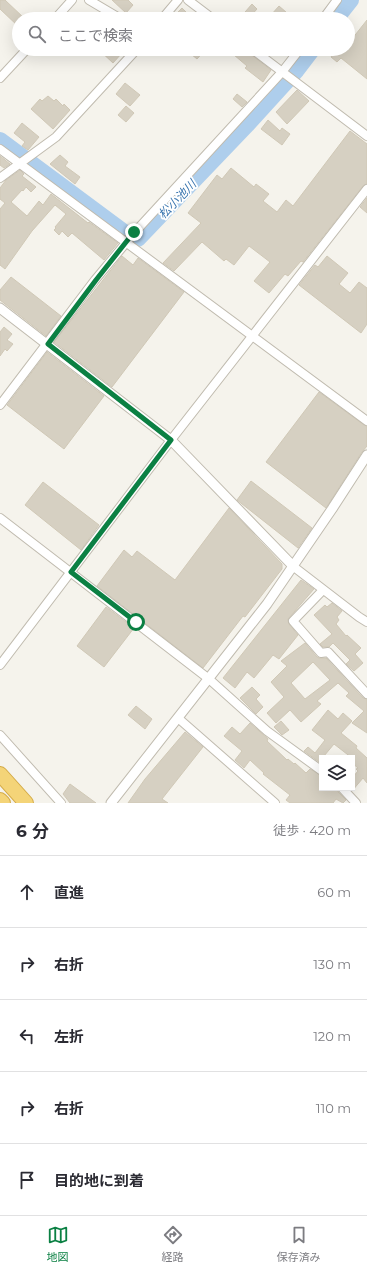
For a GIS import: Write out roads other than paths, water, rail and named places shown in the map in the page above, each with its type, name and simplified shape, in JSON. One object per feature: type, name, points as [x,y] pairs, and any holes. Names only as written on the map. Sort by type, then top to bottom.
[{"type":"highway","points":[[0,774],[26,803]]},
{"type":"highway","points":[[0,800],[3,803]]},
{"type":"street","points":[[61,12],[72,0]]},
{"type":"street","points":[[89,0],[109,12]]},
{"type":"street","points":[[168,12],[178,0]]},
{"type":"street","points":[[188,0],[204,12]]},
{"type":"street","points":[[328,12],[337,0]]},
{"type":"street","points":[[0,78],[20,56]]},
{"type":"street","points":[[0,178],[56,137],[131,56]]},
{"type":"street","points":[[261,56],[367,136]]},
{"type":"street","points":[[0,405],[134,232],[283,72],[295,56]]},
{"type":"street","points":[[0,149],[127,241],[367,421]]},
{"type":"street","points":[[0,665],[171,440],[367,189]]},
{"type":"street","points":[[0,308],[171,440],[294,567],[367,622]]},
{"type":"street","points":[[111,803],[209,679],[294,567],[367,455]]},
{"type":"street","points":[[0,518],[209,679],[268,732],[319,769]]},
{"type":"street","points":[[323,590],[293,621],[321,653],[328,652],[367,694]]},
{"type":"street","points":[[178,718],[275,803]]},
{"type":"street","points":[[0,735],[61,803]]},
{"type":"street","points":[[345,791],[354,802]]},
{"type":"waterway","name":"松小池川","points":[[342,12],[351,0]]},
{"type":"waterway","name":"松小池川","points":[[0,140],[124,232],[134,239],[138,239],[247,125],[297,70],[308,56]]}]
